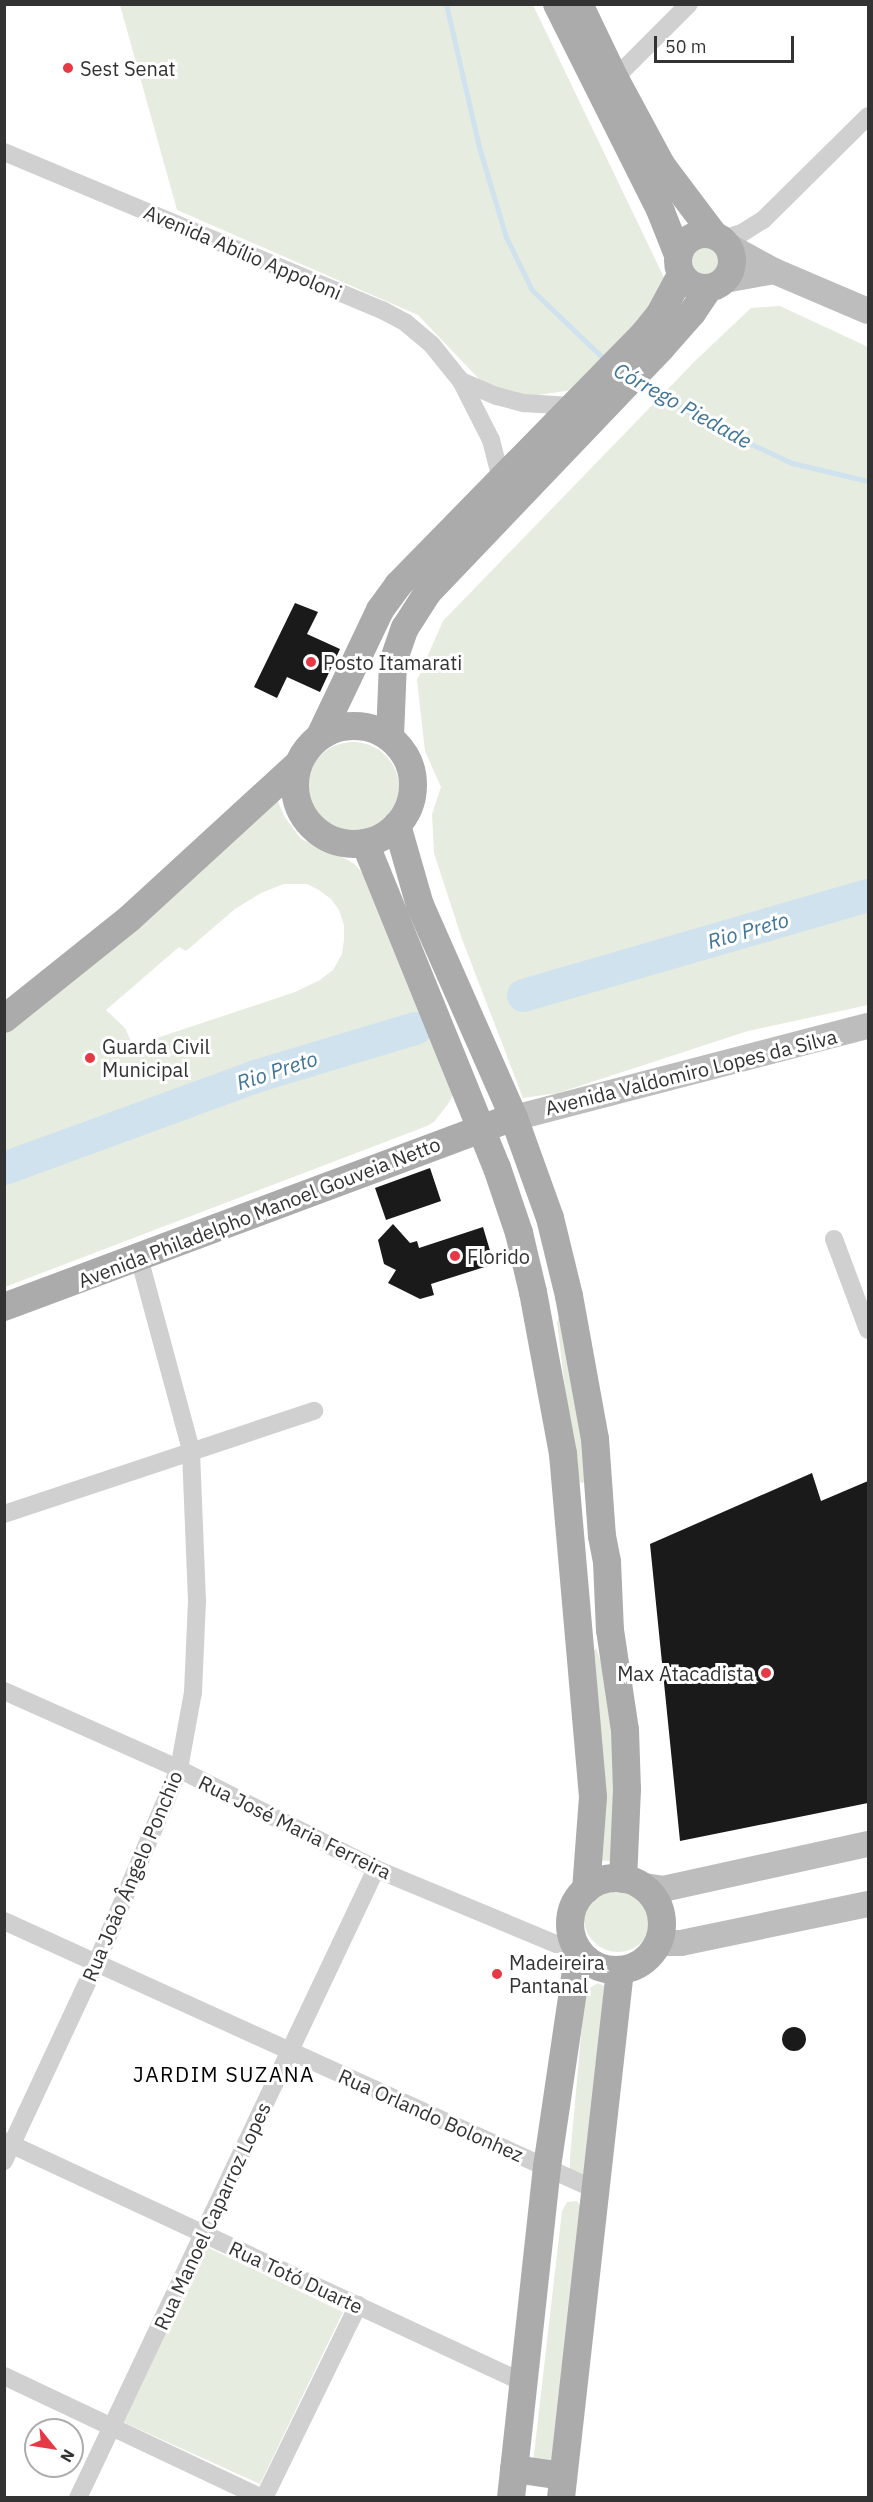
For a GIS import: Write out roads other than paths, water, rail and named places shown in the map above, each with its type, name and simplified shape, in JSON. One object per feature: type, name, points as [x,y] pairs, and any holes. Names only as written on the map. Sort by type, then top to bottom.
[{"type":"main road","points":[[320,736],[380,610],[413,569],[501,479],[652,341],[692,313],[732,263],[721,240],[662,166],[607,86],[557,4]]},
{"type":"main road","points":[[579,4],[607,86],[661,212],[680,265],[693,286],[717,284],[774,271]]},
{"type":"main road","points":[[652,341],[660,314],[680,265],[682,246],[696,235],[721,240],[774,271],[868,311]]},
{"type":"main road","points":[[390,737],[393,662],[405,628],[428,591],[589,399]]},
{"type":"main road","points":[[4,1018],[130,918],[298,764],[307,748],[320,736],[343,726],[367,727],[390,737],[406,756],[413,780],[410,804],[397,825],[382,837],[365,843],[340,843],[317,832],[301,813],[295,789],[298,764]]},
{"type":"main road","points":[[397,825],[420,905],[514,1118],[550,1218],[569,1296],[595,1439],[602,1536],[607,1562],[610,1630],[625,1730],[631,1882]]},
{"type":"main road","points":[[365,843],[441,1035],[482,1128],[511,1206],[535,1306],[563,1454],[593,1797],[586,1890]]},
{"type":"main road","name":"Avenida Valdomiro Lopes da Silva","points":[[514,1118],[868,1026]]},
{"type":"main road","name":"Avenida Philadelpho Manoel Gouveia Netto","points":[[4,1307],[514,1118]]},
{"type":"main road","points":[[535,1306],[569,1296]]},
{"type":"main road","points":[[564,1478],[586,1500],[602,1536]]},
{"type":"main road","points":[[574,1587],[591,1624],[610,1630]]},
{"type":"main road","points":[[511,2498],[574,1908],[586,1890],[604,1880],[631,1882],[663,1889],[868,1844]]},
{"type":"main road","points":[[571,1944],[595,1965],[620,1970],[640,1964],[649,1956],[658,1943],[662,1924],[661,1914],[652,1895],[631,1882]]},
{"type":"main road","points":[[658,1943],[681,1943],[868,1904]]},
{"type":"main road","points":[[514,2469],[562,2487],[620,1970]]},
{"type":"street","points":[[607,86],[689,4]]},
{"type":"street","points":[[721,240],[742,233],[763,220],[868,116]]},
{"type":"street","name":"Avenida Abílio Appoloni","points":[[4,152],[381,310],[406,323],[432,345],[461,381],[491,440],[501,479]]},
{"type":"street","name":"Avenida Abílio Appoloni","points":[[461,381],[497,396],[524,403],[589,399]]},
{"type":"street","points":[[834,1239],[868,1330]]},
{"type":"street","name":"Rua João Ângelo Ponchio","points":[[7,2149],[96,1964],[179,1769],[193,1692],[197,1600],[191,1450],[139,1257]]},
{"type":"street","points":[[4,1514],[314,1411]]},
{"type":"street","name":"Rua José Maria Ferreira","points":[[4,1691],[179,1769],[376,1869],[571,1944]]},
{"type":"street","name":"Rua Manoel Caparroz Lopes","points":[[78,2498],[376,1869]]},
{"type":"street","name":"Rua Orlando Bolonhez","points":[[4,1921],[596,2190]]},
{"type":"street","name":"Rua Totó Duarte","points":[[7,2149],[203,2234],[522,2382]]},
{"type":"street","points":[[4,2376],[263,2498],[358,2305]]},
{"type":"street","points":[[501,2498],[514,2469]]},
{"type":"waterway","name":"Córrego Piedade","points":[[446,4],[479,147],[506,237],[532,290],[605,360]]},
{"type":"waterway","name":"Córrego Piedade","points":[[640,384],[713,426],[792,463],[868,481]]},
{"type":"waterway","name":"Rio Preto","points":[[523,995],[868,895]]},
{"type":"waterway","name":"Rio Preto","points":[[4,1168],[255,1076],[415,1028]]},
{"type":"place","name":"Sest Senat","points":[[68,68]]},
{"type":"place","name":"Posto Itamarati","points":[[311,662]]},
{"type":"place","name":"Guarda Civil Municipal","points":[[90,1058]]},
{"type":"place","name":"Florido","points":[[455,1256]]},
{"type":"place","name":"Max Atacadista","points":[[766,1673]]},
{"type":"place","name":"Madeireira Pantanal","points":[[497,1974]]},
{"type":"district","name":"JARDIM SUZANA","points":[[224,2074]]}]
